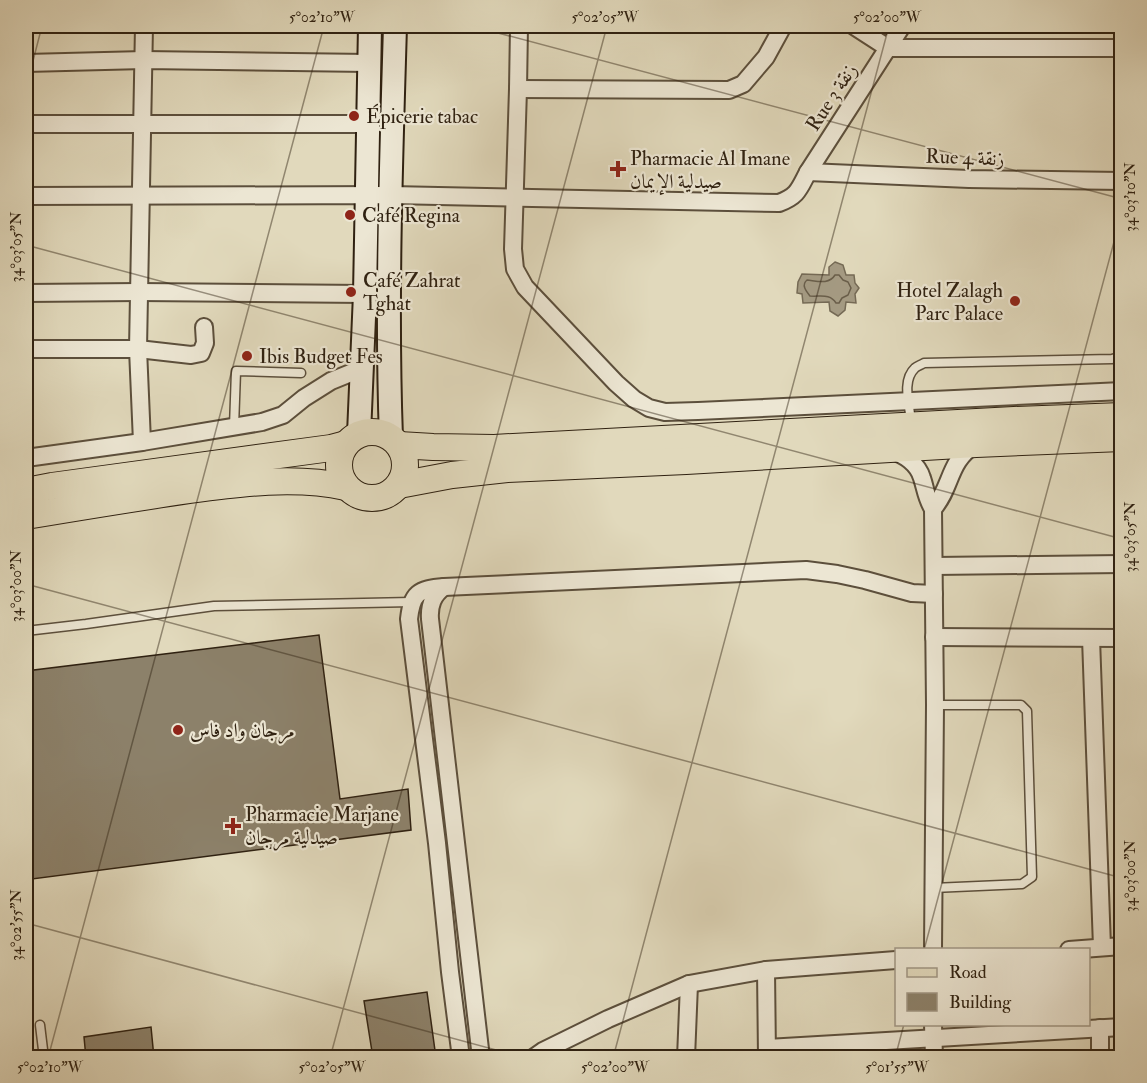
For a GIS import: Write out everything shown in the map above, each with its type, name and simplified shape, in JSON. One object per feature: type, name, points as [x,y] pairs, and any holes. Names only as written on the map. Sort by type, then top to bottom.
[{"type":"main road","points":[[26,491],[63,484],[326,449],[376,432],[395,442],[494,448],[910,414],[1122,416]]},
{"type":"main road","points":[[399,485],[452,475],[507,469],[1122,438]]},
{"type":"main road","points":[[352,439],[341,452],[339,470],[341,479],[352,492],[360,496],[377,498],[393,491],[399,485],[405,469],[403,453],[395,442]]},
{"type":"main road","points":[[26,516],[227,485],[289,481],[316,482],[346,487]]},
{"type":"street","points":[[142,442],[138,349],[144,26]]},
{"type":"street","points":[[352,439],[363,369],[370,26]]},
{"type":"street","points":[[395,26],[389,384],[395,442]]},
{"type":"street","points":[[519,26],[513,249],[515,269],[525,287],[634,399],[649,408],[665,412],[910,414],[1122,391]]},
{"type":"street","points":[[518,89],[729,90],[743,84],[751,75],[766,57],[783,26]]},
{"type":"street","points":[[854,26],[888,48],[1122,48]]},
{"type":"street","name":"Rue 3 زنقة","points":[[26,196],[391,195],[779,203],[792,198],[800,187],[902,26]]},
{"type":"street","points":[[26,63],[144,60],[369,63]]},
{"type":"street","points":[[26,124],[369,124]]},
{"type":"street","name":"Rue 4 زنقة","points":[[808,172],[969,179],[1122,182]]},
{"type":"street","points":[[26,293],[139,291],[365,294]]},
{"type":"street","points":[[26,349],[138,349],[191,355],[201,353],[205,343],[204,327]]},
{"type":"street","points":[[26,458],[142,442],[275,419],[331,381],[363,369]]},
{"type":"street","points":[[933,509],[944,496],[956,463],[968,449],[976,444]]},
{"type":"street","points":[[878,449],[903,455],[915,465],[922,477],[925,494],[933,509],[935,705],[933,948]]},
{"type":"street","points":[[934,566],[1122,564]]},
{"type":"street","points":[[461,1058],[409,619],[412,602],[416,596],[427,588],[806,570],[865,579],[912,593],[934,594]]},
{"type":"street","points":[[444,587],[435,595],[430,604],[430,619],[481,1058]]},
{"type":"street","points":[[934,637],[1122,638]]},
{"type":"street","points":[[1091,638],[1102,947]]},
{"type":"street","points":[[1090,948],[1122,946]]},
{"type":"street","points":[[533,1058],[608,1019],[689,984],[766,970],[895,960]]},
{"type":"street","points":[[766,970],[767,1053],[933,1031],[1122,1027]]},
{"type":"street","points":[[687,1058],[689,984]]},
{"type":"street","points":[[1100,1029],[1100,1058]]},
{"type":"street","points":[[933,1031],[934,1058]]},
{"type":"lane","points":[[910,414],[907,385],[915,368],[924,363],[1112,359],[1122,356]]},
{"type":"lane","points":[[234,427],[236,371],[301,373]]},
{"type":"lane","points":[[26,631],[214,606],[412,602]]},
{"type":"lane","points":[[933,888],[1022,884],[1032,877],[1027,711],[1021,705],[935,705]]},
{"type":"lane","points":[[40,1025],[44,1058]]},
{"type":"shaded area","points":[[1118,210],[1121,210],[1121,284],[1119,284]]},
{"type":"water","points":[[835,262],[843,265],[846,275],[854,275],[855,283],[859,288],[855,294],[856,303],[846,302],[845,310],[838,316],[830,311],[829,302],[803,303],[802,294],[797,293],[798,282],[802,274],[829,275],[829,267]]},
{"type":"building","name":"مرجان واد فاس","points":[[319,635],[340,799],[408,789],[411,830],[32,879],[26,826],[26,671]]},
{"type":"building","points":[[427,992],[436,1058],[373,1058],[364,1001]]},
{"type":"building","points":[[151,1027],[154,1058],[86,1058],[84,1037]]},
{"type":"place","name":"Épicerie tabac","points":[[354,116]]},
{"type":"place","name":"Pharmacie Al Imane صيدلية الإيمان","points":[[618,169]]},
{"type":"place","name":"Café Regina","points":[[350,215]]},
{"type":"place","name":"Café Zahrat Tghat","points":[[351,292]]},
{"type":"place","name":"Hotel Zalagh Parc Palace","points":[[1015,301]]},
{"type":"place","name":"Ibis Budget Fes","points":[[247,356]]},
{"type":"place","name":"مرجان واد فاس","points":[[178,730]]},
{"type":"place","name":"Pharmacie Marjane صيدلية مرجان","points":[[233,826]]}]
